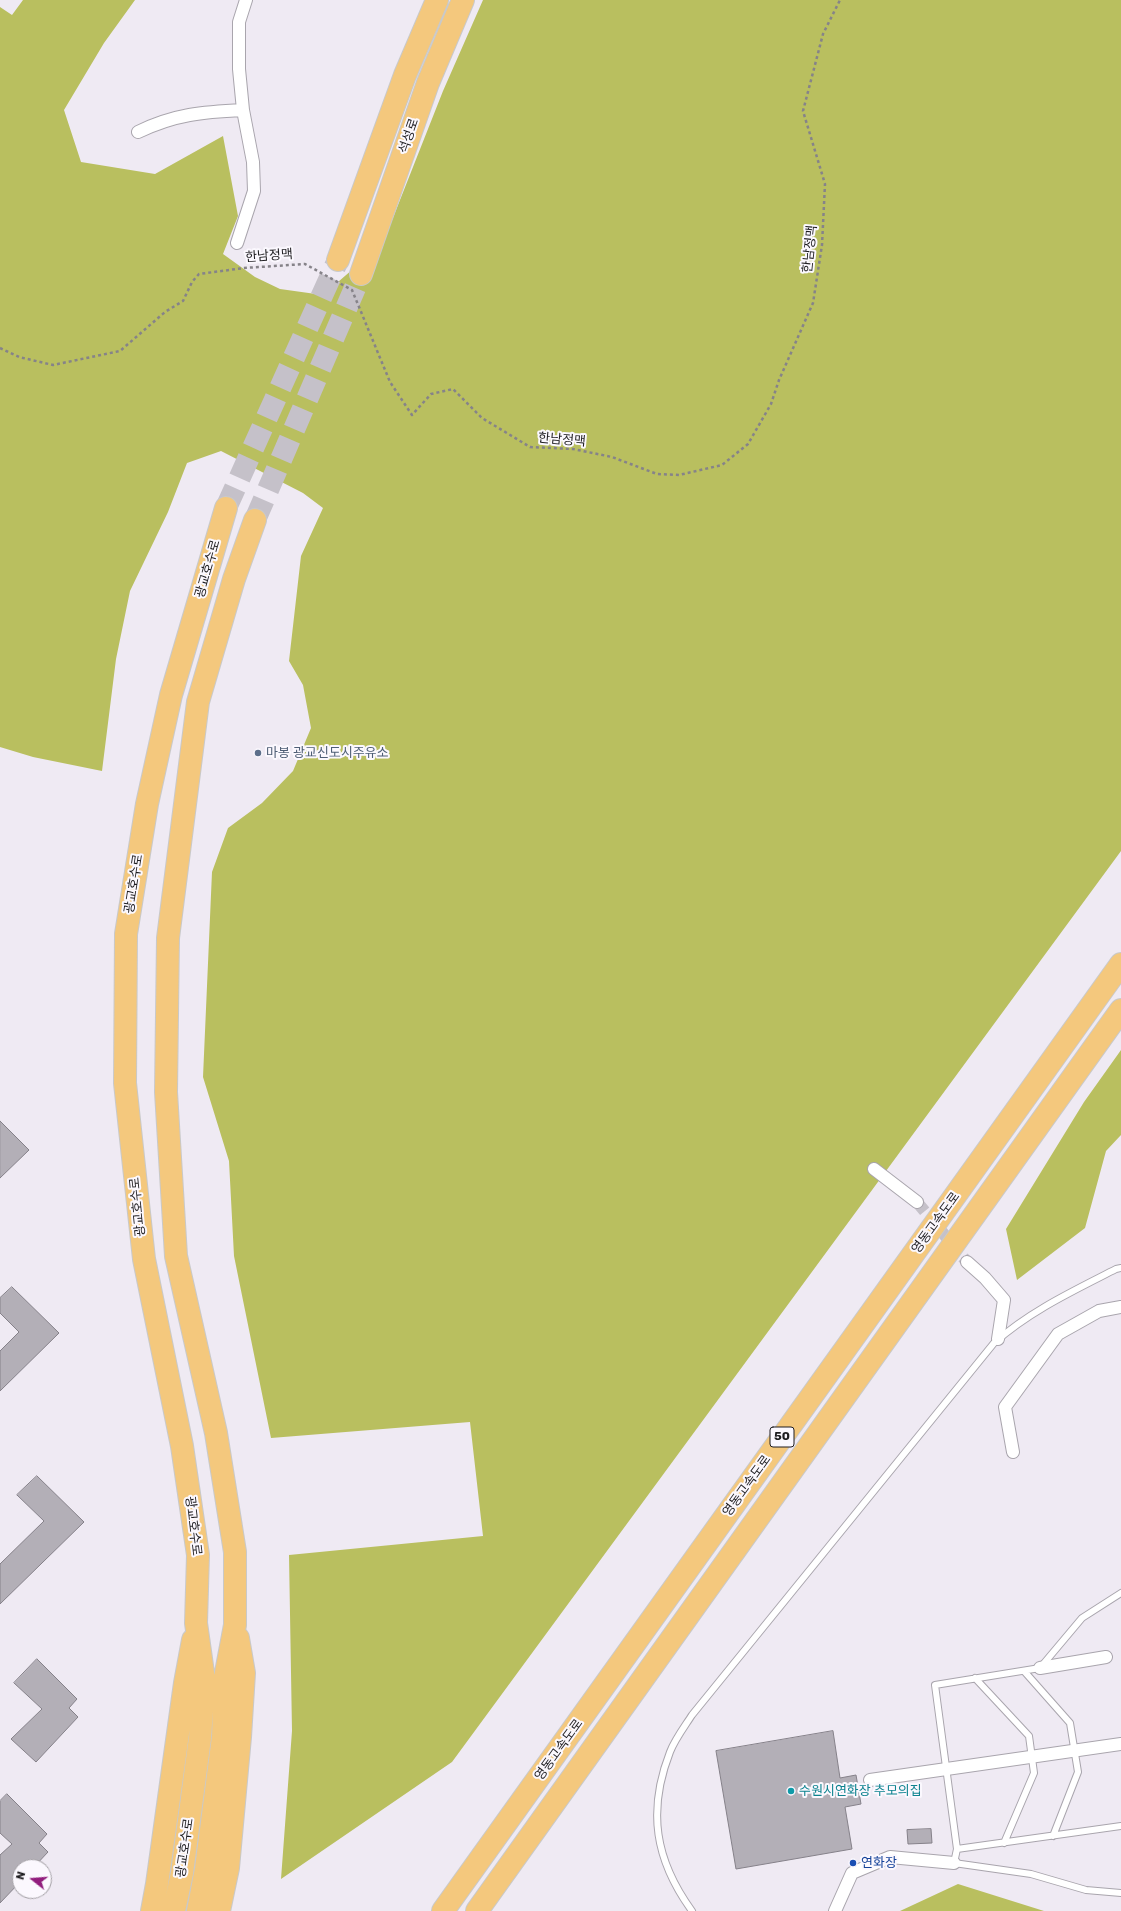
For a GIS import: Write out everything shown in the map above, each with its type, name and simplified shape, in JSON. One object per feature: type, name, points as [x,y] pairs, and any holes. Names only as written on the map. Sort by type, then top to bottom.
[{"type":"highway","name":"석성로","points":[[338,260],[405,75],[437,0]]},
{"type":"highway","name":"석성로","points":[[361,274],[428,83],[463,0]]},
{"type":"highway","name":"광교호수로","points":[[174,1911],[182,1873],[200,1738],[204,1680],[196,1623],[198,1555],[182,1446],[144,1259],[126,1083],[126,934],[147,804],[171,695],[226,508]]},
{"type":"highway","name":"광교호수로","points":[[198,1911],[206,1869],[223,1737],[226,1678],[235,1625],[235,1552],[216,1433],[176,1256],[166,1092],[168,938],[198,702],[234,578],[256,520]]},
{"type":"highway","name":"영동고속도로","points":[[443,1911],[1121,964]]},
{"type":"highway","name":"영동고속도로","points":[[477,1911],[1121,1010]]},
{"type":"highway","points":[[152,1911],[184,1683],[196,1623]]},
{"type":"highway","points":[[219,1911],[228,1868],[244,1673],[235,1625]]},
{"type":"street","points":[[237,243],[254,191],[253,162],[243,110],[239,69],[239,22],[246,0]]},
{"type":"street","points":[[138,132],[157,122],[182,115],[243,110]]},
{"type":"street","points":[[874,1170],[917,1202]]},
{"type":"street","points":[[967,1262],[985,1278],[1004,1300],[998,1339]]},
{"type":"street","points":[[1013,1452],[1005,1407],[1058,1334],[1099,1311],[1121,1307]]},
{"type":"street","points":[[1040,1668],[1106,1657]]},
{"type":"street","points":[[870,1780],[1121,1744]]},
{"type":"street","points":[[835,1911],[852,1873],[890,1857],[954,1863]]},
{"type":"lane","points":[[692,1911],[682,1898],[666,1867],[656,1828],[659,1787],[670,1750],[692,1715],[998,1339],[1014,1325],[1048,1304],[1116,1269],[1121,1268]]},
{"type":"lane","points":[[1121,1593],[1082,1618],[1040,1668],[935,1684],[958,1849],[954,1863],[1031,1874],[1086,1890],[1121,1893]]},
{"type":"lane","points":[[1024,1670],[1070,1723],[1078,1772],[1053,1836]]},
{"type":"lane","points":[[975,1678],[1029,1736],[1034,1773],[1004,1843]]},
{"type":"lane","points":[[958,1849],[1121,1826]]},
{"type":"path","name":"한남정맥","points":[[0,348],[18,357],[53,366],[120,351],[166,312],[183,301],[192,282],[199,274],[244,268],[304,264],[352,290],[390,382],[412,415],[432,394],[454,388],[482,418],[530,447],[573,449],[612,457],[657,474],[679,475],[722,465],[748,444],[771,404],[779,380],[813,303],[822,245],[825,184],[804,111],[823,34],[840,0]]},
{"type":"green space","points":[[23,0],[135,0],[104,43],[64,110],[81,162],[155,174],[223,136],[238,216],[223,254],[255,277],[280,289],[323,295],[383,243],[443,91],[483,0],[1121,0],[1121,851],[452,1762],[281,1879],[292,1731],[289,1555],[483,1536],[470,1422],[271,1438],[234,1256],[229,1161],[203,1077],[212,872],[228,828],[262,803],[293,771],[311,728],[303,685],[289,661],[301,556],[323,508],[303,493],[221,451],[187,463],[168,512],[130,591],[116,659],[102,771],[33,757],[0,747],[0,7],[12,15]]},
{"type":"green space","points":[[1121,1050],[1121,1135],[1106,1151],[1085,1228],[1017,1280],[1006,1229],[1084,1102]]},
{"type":"green space","points":[[958,1884],[1044,1911],[900,1911]]},
{"type":"building","points":[[0,1121],[29,1150],[0,1178]]},
{"type":"building","points":[[12,1287],[59,1333],[0,1391],[0,1351],[19,1332],[0,1313],[0,1298]]},
{"type":"building","points":[[37,1476],[84,1522],[0,1604],[0,1564],[44,1521],[17,1495]]},
{"type":"building","points":[[37,1659],[77,1699],[69,1708],[78,1717],[36,1762],[11,1739],[42,1709],[14,1683]]},
{"type":"building","name":"수원시연화장 추모의집","points":[[833,1731],[840,1778],[856,1775],[861,1804],[845,1807],[852,1849],[736,1869],[716,1751]]},
{"type":"building","points":[[7,1794],[47,1834],[39,1843],[48,1852],[41,1859],[12,1859],[12,1890],[0,1903],[0,1855],[12,1844],[0,1833],[0,1801]]},
{"type":"building","points":[[931,1829],[932,1843],[908,1844],[907,1830]]},
{"type":"tunnel","points":[[226,508],[338,260]]},
{"type":"tunnel","points":[[255,520],[361,274]]},
{"type":"tunnel","points":[[917,1202],[967,1262]]},
{"type":"place","name":"마봉 광교신도시주유소","points":[[258,753]]},
{"type":"place","name":"수원시연화장 추모의집","points":[[791,1791]]},
{"type":"place","name":"연화장","points":[[853,1863]]}]
